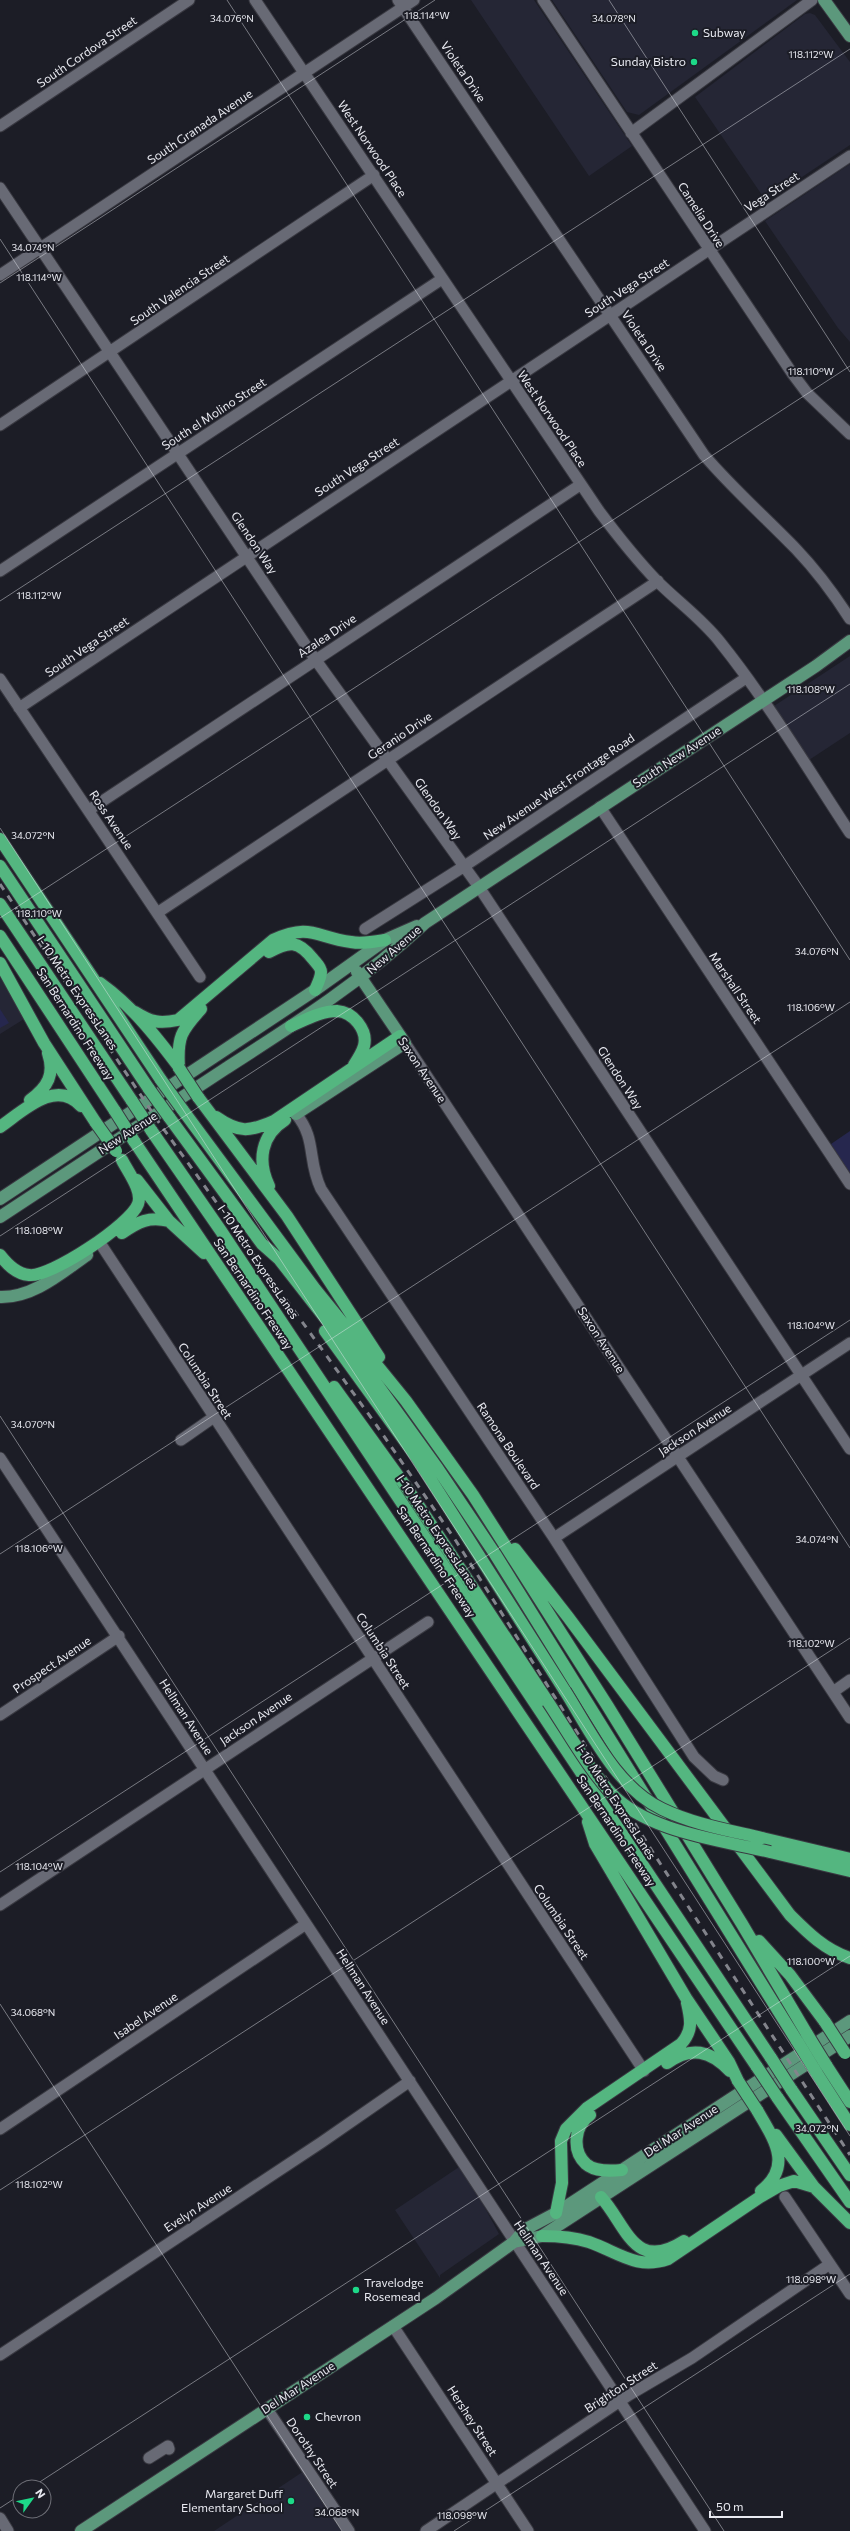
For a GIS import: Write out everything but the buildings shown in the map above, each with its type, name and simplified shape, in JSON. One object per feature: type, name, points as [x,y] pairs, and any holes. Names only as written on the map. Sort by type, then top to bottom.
[{"type":"highway","points":[[0,839],[182,1109],[315,1289],[406,1401],[474,1495],[568,1616],[790,1916],[817,1941],[838,1954],[850,1958]]},
{"type":"highway","name":"I-10 Metro ExpressLanes","points":[[0,866],[169,1117],[262,1244],[279,1259],[379,1387],[438,1468],[545,1632],[802,2037],[816,2072],[850,2125]]},
{"type":"highway","name":"I-10 Metro ExpressLanes","points":[[0,904],[151,1130],[221,1231],[791,2089],[850,2175]]},
{"type":"highway","points":[[135,1012],[150,1022],[163,1024],[178,1020],[273,940],[285,934],[299,931],[316,932],[350,942],[366,943],[385,940]]},
{"type":"highway","name":"San Bernardino Freeway","points":[[0,936],[213,1260],[448,1604],[757,2068],[850,2202]]},
{"type":"highway","points":[[179,1068],[178,1045],[183,1029],[202,1008],[268,952],[282,945],[294,943],[304,948],[319,966],[321,973],[316,990]]},
{"type":"highway","points":[[0,963],[44,1043],[119,1156],[169,1221],[213,1260]]},
{"type":"highway","points":[[94,978],[122,998],[135,1012],[179,1068],[209,1112],[276,1201],[342,1298],[406,1401]]},
{"type":"highway","points":[[291,1026],[326,1012],[343,1012],[352,1017],[365,1036],[365,1045],[354,1065]]},
{"type":"highway","points":[[209,1112],[227,1125],[242,1130],[257,1128],[274,1121],[354,1065],[402,1040]]},
{"type":"highway","points":[[0,1120],[45,1087],[51,1076],[51,1063],[44,1043]]},
{"type":"highway","points":[[0,1127],[32,1105],[55,1094],[66,1094],[75,1099],[96,1123]]},
{"type":"highway","points":[[276,1201],[265,1177],[262,1157],[263,1143],[280,1123],[296,1114]]},
{"type":"highway","points":[[0,1255],[17,1272],[29,1276],[42,1274],[56,1269],[130,1217],[139,1204],[138,1192],[119,1156]]},
{"type":"highway","points":[[102,1246],[142,1220],[152,1218],[169,1221]]},
{"type":"highway","points":[[221,1231],[409,1491],[595,1773],[611,1793],[628,1808],[650,1820],[670,1827],[850,1871]]},
{"type":"highway","points":[[262,1244],[417,1458],[621,1777],[641,1796],[662,1809],[689,1820],[850,1859]]},
{"type":"highway","points":[[474,1495],[742,1924],[802,2037],[826,2065],[850,2102]]},
{"type":"highway","points":[[585,1811],[595,1844],[686,1998],[729,2062],[738,2081]]},
{"type":"highway","points":[[742,1924],[790,1975],[825,2022],[847,2056]]},
{"type":"highway","points":[[556,2213],[562,2183],[561,2141],[566,2129],[586,2108],[644,2071],[675,2049],[687,2038],[691,2025],[686,1998]]},
{"type":"highway","points":[[622,2170],[609,2171],[595,2168],[586,2165],[579,2156],[576,2145],[577,2130],[586,2117],[672,2060],[686,2053],[706,2053],[724,2066],[738,2081],[814,2187],[850,2223]]},
{"type":"highway","points":[[601,2197],[629,2239],[638,2248],[650,2252],[662,2251],[677,2245],[757,2194],[775,2177],[779,2167],[775,2142],[758,2110]]},
{"type":"highway","points":[[542,2236],[566,2236],[588,2242],[641,2264],[659,2263],[668,2259],[779,2186],[794,2181],[814,2187]]},
{"type":"main road","points":[[824,0],[850,36]]},
{"type":"main road","name":"South New Avenue","points":[[479,886],[504,872],[850,641]]},
{"type":"main road","points":[[425,923],[479,886]]},
{"type":"main road","name":"New Avenue","points":[[0,1199],[316,990],[350,963],[385,940],[425,923]]},
{"type":"main road","name":"New Avenue","points":[[0,1217],[291,1026],[361,978],[390,956],[425,923]]},
{"type":"main road","name":"Saxon Avenue","points":[[350,963],[402,1040]]},
{"type":"main road","points":[[296,1114],[402,1040]]},
{"type":"main road","points":[[0,1297],[23,1295],[34,1290],[102,1246]]},
{"type":"main road","name":"Del Mar Avenue","points":[[80,2531],[394,2326],[514,2242],[524,2230],[556,2213],[850,2021]]},
{"type":"main road","name":"Del Mar Avenue","points":[[514,2242],[542,2236],[850,2036]]},
{"type":"street","name":"South Cordova Street","points":[[0,126],[189,0]]},
{"type":"street","name":"West Norwood Place","points":[[255,0],[374,175],[580,485],[618,537],[658,581],[708,627],[746,678],[850,833]]},
{"type":"street","name":"South Granada Avenue","points":[[0,275],[305,73],[400,4],[414,0]]},
{"type":"street","name":"Camelia Drive","points":[[543,0],[708,250],[792,373],[807,393],[850,434]]},
{"type":"street","points":[[631,133],[812,0]]},
{"type":"street","name":"Violeta Drive","points":[[400,4],[704,455],[725,481],[797,549],[816,571],[850,619]]},
{"type":"street","name":"Vega Street","points":[[708,250],[850,156]]},
{"type":"street","name":"South Valencia Street","points":[[0,425],[110,353],[374,175]]},
{"type":"street","name":"Glendon Way","points":[[0,188],[315,659],[388,759],[463,867],[479,886],[850,1449]]},
{"type":"street","name":"South Vega Street","points":[[19,708],[708,250]]},
{"type":"street","name":"South el Molino Street","points":[[0,571],[442,279]]},
{"type":"street","name":"Azalea Drive","points":[[89,810],[580,485]]},
{"type":"street","name":"Geranio Drive","points":[[157,914],[388,759],[658,581]]},
{"type":"street","name":"New Avenue West Frontage Road","points":[[365,929],[463,867],[746,678]]},
{"type":"street","name":"Ross Avenue","points":[[0,679],[200,976]]},
{"type":"street","name":"Marshall Street","points":[[600,807],[850,1184]]},
{"type":"street","name":"Saxon Avenue","points":[[402,1040],[850,1718]]},
{"type":"street","name":"Ramona Boulevard","points":[[296,1114],[309,1134],[314,1175],[321,1189],[554,1538],[694,1757],[714,1776],[723,1780]]},
{"type":"street","name":"Columbia Street","points":[[102,1246],[644,2071]]},
{"type":"street","name":"Jackson Avenue","points":[[554,1538],[850,1343]]},
{"type":"street","points":[[181,1440],[214,1418]]},
{"type":"street","name":"Hellman Avenue","points":[[2,1464],[119,1636],[204,1769],[705,2531]]},
{"type":"street","name":"Jackson Avenue","points":[[0,1906],[372,1657],[428,1622]]},
{"type":"street","name":"Prospect Avenue","points":[[0,1715],[119,1636]]},
{"type":"street","points":[[833,1692],[850,1680]]},
{"type":"street","name":"Isabel Avenue","points":[[0,2128],[306,1924]]},
{"type":"street","name":"Evelyn Avenue","points":[[0,2355],[322,2142],[410,2081]]},
{"type":"street","points":[[785,2197],[850,2294]]},
{"type":"street","name":"Brighton Street","points":[[426,2531],[620,2401],[692,2358],[830,2264]]},
{"type":"street","name":"Hershey Street","points":[[394,2326],[528,2531]]},
{"type":"street","name":"Dorothy Street","points":[[267,2409],[349,2531]]},
{"type":"street","points":[[149,2458],[168,2446],[169,2449]]},
{"type":"street","points":[[0,2518],[8,2531]]},
{"type":"shaded area","points":[[471,0],[534,0],[632,146],[589,176]]},
{"type":"shaded area","points":[[552,0],[797,0],[639,115],[627,112]]},
{"type":"shaded area","points":[[810,13],[815,15],[850,62],[850,145],[766,201],[695,97],[805,14]]},
{"type":"shaded area","points":[[850,164],[850,342],[838,328],[765,221]]},
{"type":"shaded area","points":[[850,656],[850,733],[809,760],[774,706]]},
{"type":"shaded area","points":[[0,977],[24,1019],[0,1034]]},
{"type":"shaded area","points":[[0,1009],[9,1023],[0,1028]]},
{"type":"shaded area","points":[[850,1131],[850,1174],[831,1144]]},
{"type":"shaded area","points":[[462,2165],[499,2234],[440,2275],[440,2278],[395,2210]]},
{"type":"shaded area","name":"Margaret Duff Elementary School","points":[[304,2471],[343,2531],[214,2531]]},
{"type":"railway","points":[[0,884],[160,1124],[377,1426],[456,1541],[656,1857],[850,2155]]},
{"type":"place","name":"Subway","points":[[695,33]]},
{"type":"place","name":"Sunday Bistro","points":[[694,62]]},
{"type":"place","name":"Travelodge Rosemead","points":[[356,2290]]},
{"type":"place","name":"Chevron","points":[[307,2417]]},
{"type":"place","name":"Margaret Duff Elementary School","points":[[291,2501]]}]
